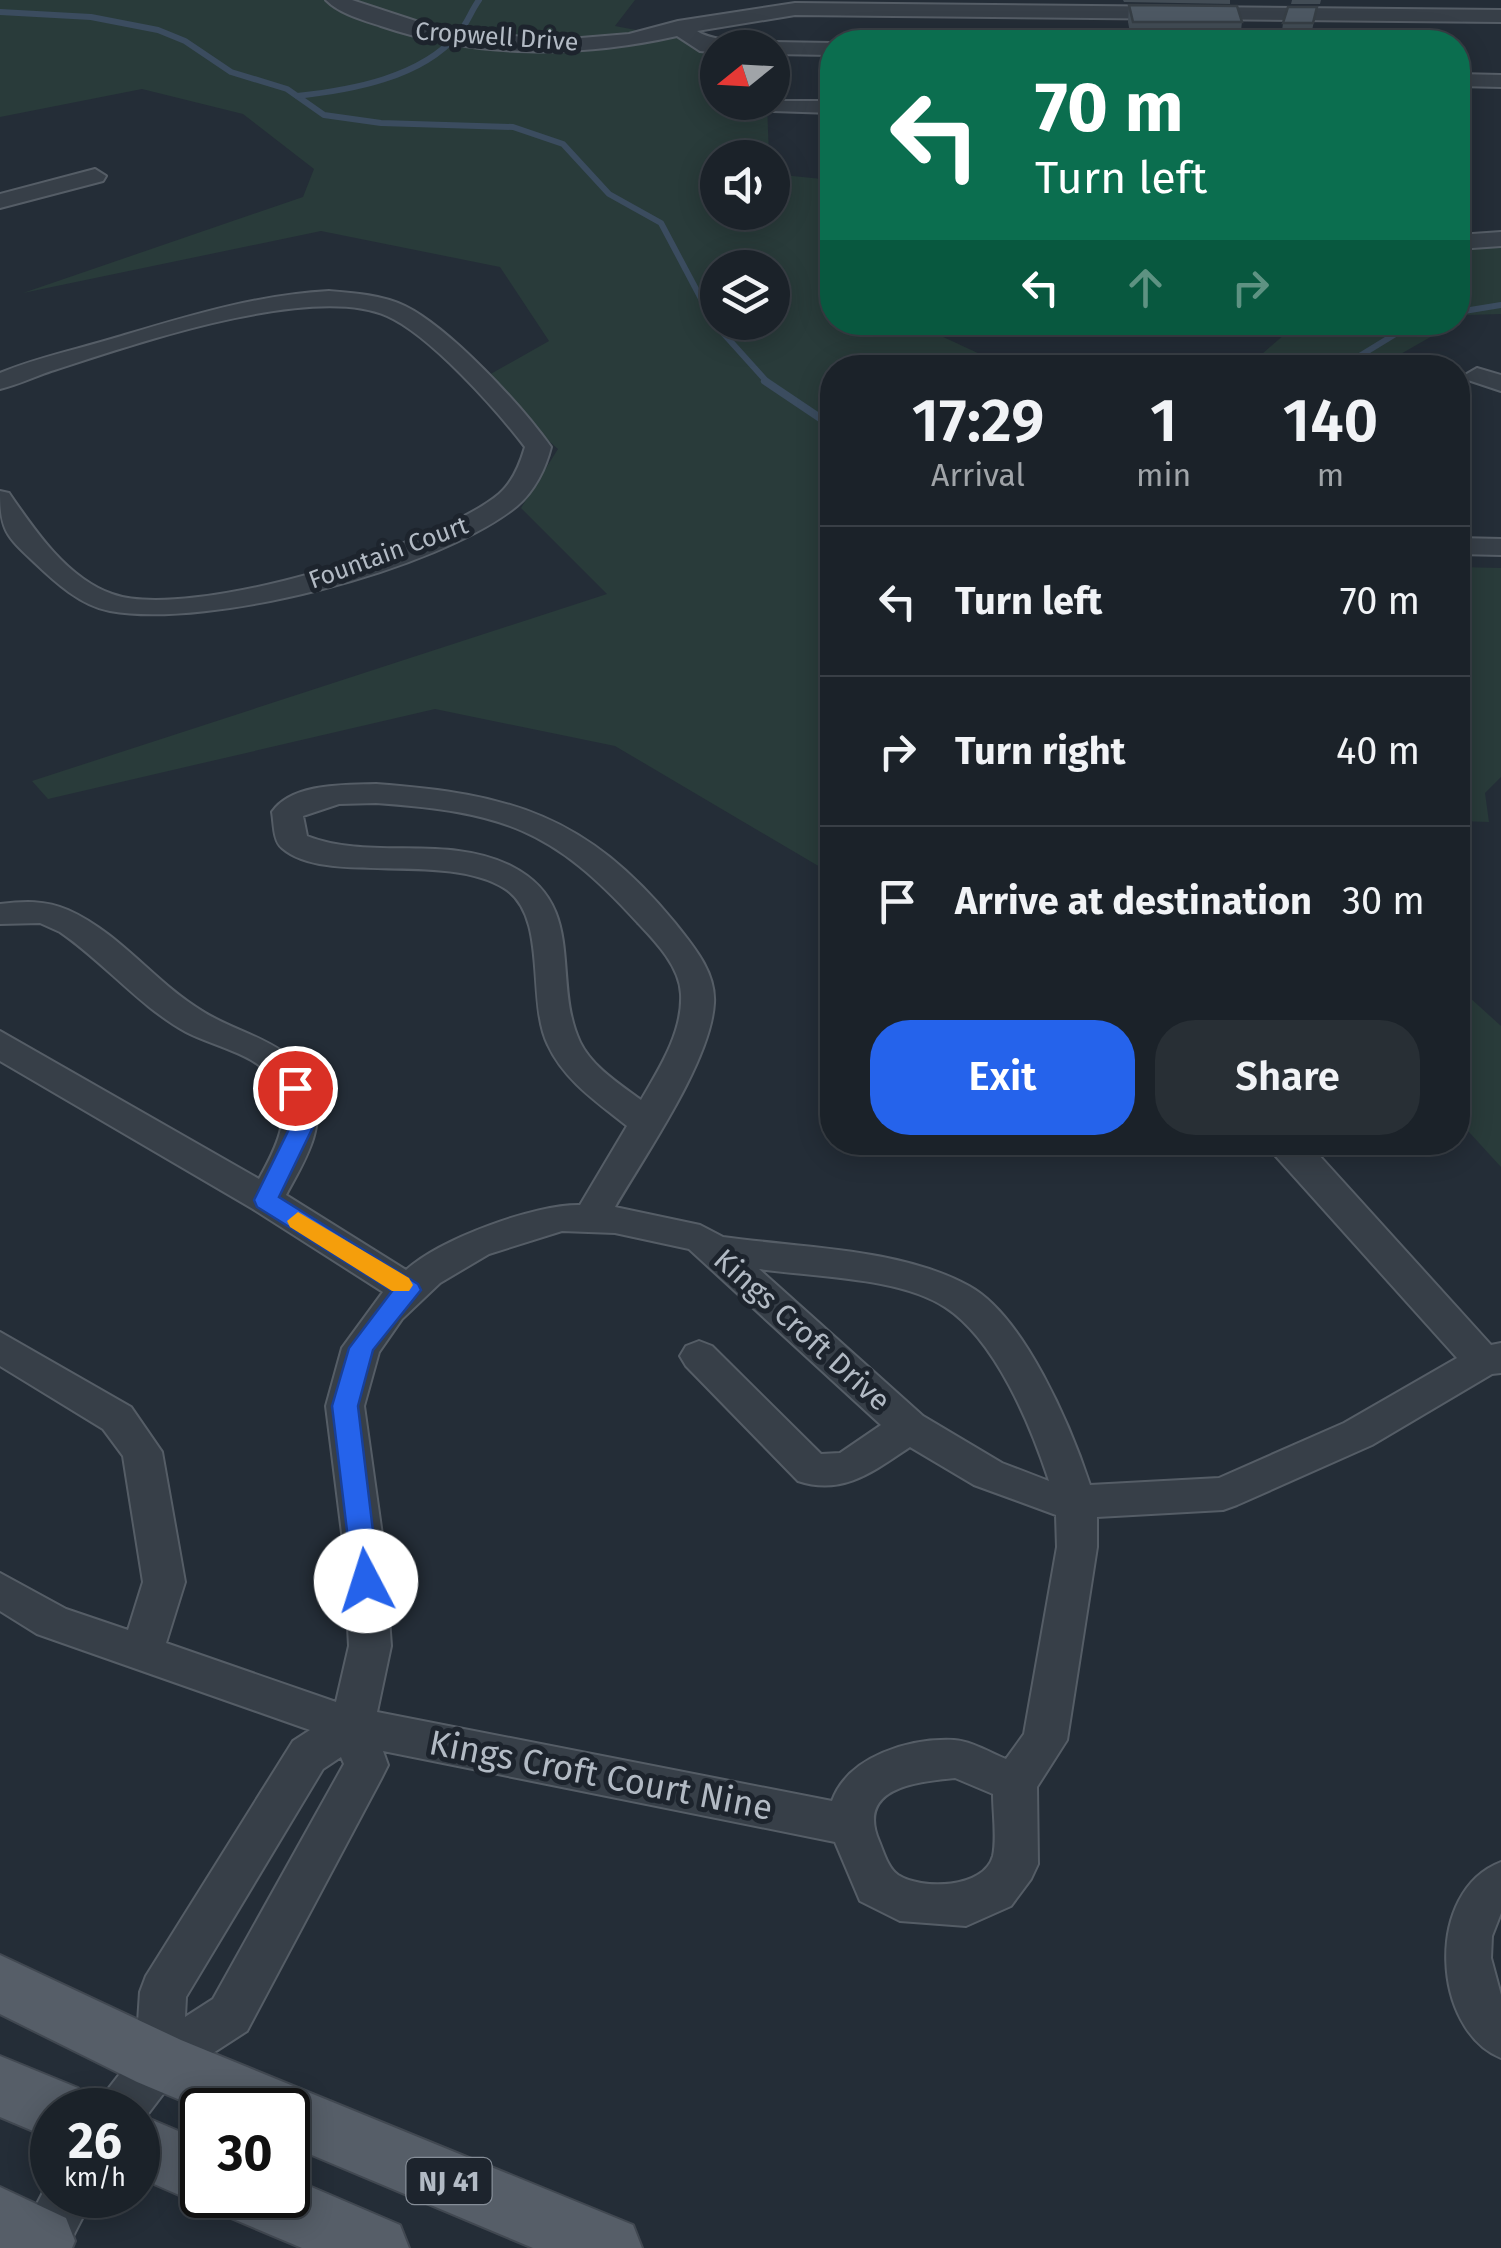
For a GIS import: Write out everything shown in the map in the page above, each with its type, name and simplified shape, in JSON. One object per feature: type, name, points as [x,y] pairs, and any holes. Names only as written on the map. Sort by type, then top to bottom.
[{"type":"main road","points":[[0,1983],[159,2061],[225,2088]]},
{"type":"main road","points":[[0,2086],[30,2099]]},
{"type":"main road","name":"NJ 41","points":[[310,2123],[610,2248]]},
{"type":"main road","points":[[307,2218],[377,2248]]},
{"type":"street","name":"Cropwell Drive","points":[[336,0],[420,33],[509,42],[604,42],[807,4],[1108,12],[1377,7],[1501,16]]},
{"type":"street","points":[[678,28],[700,42]]},
{"type":"street","points":[[790,48],[820,49]]},
{"type":"street","points":[[1470,80],[1501,81]]},
{"type":"street","points":[[790,107],[820,107]]},
{"type":"street","points":[[0,201],[95,176]]},
{"type":"street","points":[[1470,241],[1501,239]]},
{"type":"street","name":"Fountain Court","points":[[0,382],[238,310],[302,301],[348,301],[383,306],[413,320],[520,421],[538,447],[534,465],[510,498],[484,517],[438,538],[309,582],[228,602],[162,609],[106,603],[90,594],[10,536],[0,499]]},
{"type":"street","points":[[1476,375],[1501,384]]},
{"type":"street","points":[[1470,546],[1501,547]]},
{"type":"street","points":[[590,1219],[646,1122],[690,1036],[698,990],[688,962],[659,926],[576,846],[527,819],[473,806],[382,793],[311,800],[287,812],[293,842],[306,849],[327,855],[495,870],[523,888],[539,910],[550,937],[558,1032],[566,1048],[590,1076],[646,1122]]},
{"type":"street","points":[[0,914],[27,911],[54,916],[106,951],[138,982],[194,1021],[270,1057],[284,1069],[295,1088],[302,1125],[266,1200]]},
{"type":"street","points":[[0,1043],[266,1200],[409,1290]]},
{"type":"street","points":[[1298,1155],[1492,1360]]},
{"type":"street","name":"Kings Croft Drive","points":[[159,2061],[230,2016],[366,1765],[352,1726],[370,1646],[364,1549],[345,1406],[362,1348],[389,1309],[428,1273],[476,1244],[562,1218],[615,1220],[700,1238],[909,1427],[988,1474],[1046,1497],[1076,1502],[1223,1494],[1358,1434],[1492,1360]]},
{"type":"street","points":[[715,1250],[905,1275],[958,1297],[1005,1344],[1053,1432],[1076,1502],[1077,1547],[1045,1740],[1015,1783],[1015,1864],[995,1890],[966,1904],[900,1900],[876,1886],[850,1825],[855,1798],[882,1774],[912,1763],[957,1759],[1015,1783]]},
{"type":"street","points":[[0,1346],[117,1418],[142,1452],[164,1582],[142,1652]]},
{"type":"street","points":[[699,1356],[812,1470],[846,1469],[909,1427]]},
{"type":"street","name":"Kings Croft Court Nine","points":[[0,1590],[52,1622],[352,1726],[850,1825]]},
{"type":"street","points":[[139,2088],[159,2061],[162,1992],[308,1755],[352,1726]]},
{"type":"street","points":[[1501,1883],[1474,1913],[1466,1947],[1472,1986],[1501,2036]]},
{"type":"shaded area","points":[[0,0],[635,0],[615,26],[700,42],[700,120],[768,120],[768,140],[700,140],[700,230],[790,230],[790,176],[820,179],[820,335],[939,335],[982,355],[820,355],[820,867],[615,746],[435,709],[48,799],[32,781],[607,594],[521,508],[558,449],[480,380],[549,341],[500,267],[321,231],[23,293],[303,197],[314,169],[243,114],[142,89],[0,117]]},
{"type":"shaded area","points":[[1501,243],[1501,314],[1470,315],[1470,246]]},
{"type":"shaded area","points":[[1284,335],[1434,335],[1399,355],[1261,355]]},
{"type":"shaded area","points":[[1470,567],[1501,568],[1501,777],[1485,793],[1489,822],[1470,821]]},
{"type":"shaded area","points":[[1470,998],[1501,1026],[1501,1167],[1470,1133]]},
{"type":"building","points":[[1129,5],[1237,6],[1242,22],[1133,22]]},
{"type":"building","points":[[1288,7],[1317,7],[1313,23],[1283,23]]},
{"type":"waterway","points":[[297,96],[384,79],[425,61],[458,34],[479,0]]},
{"type":"waterway","points":[[0,12],[91,17],[158,30],[185,41],[231,72],[287,89],[324,115],[381,123],[513,127],[563,144],[609,194],[661,223],[714,323],[768,383]]},
{"type":"waterway","points":[[1470,310],[1501,305]]},
{"type":"waterway","points":[[1361,355],[1394,335]]},
{"type":"waterway","points":[[765,381],[820,418]]},
{"type":"slow traffic","points":[[298,1221],[401,1285]]},
{"type":"route","points":[[295,1088],[302,1125],[266,1200],[409,1290],[389,1309],[362,1348],[345,1406],[366,1581]]}]
